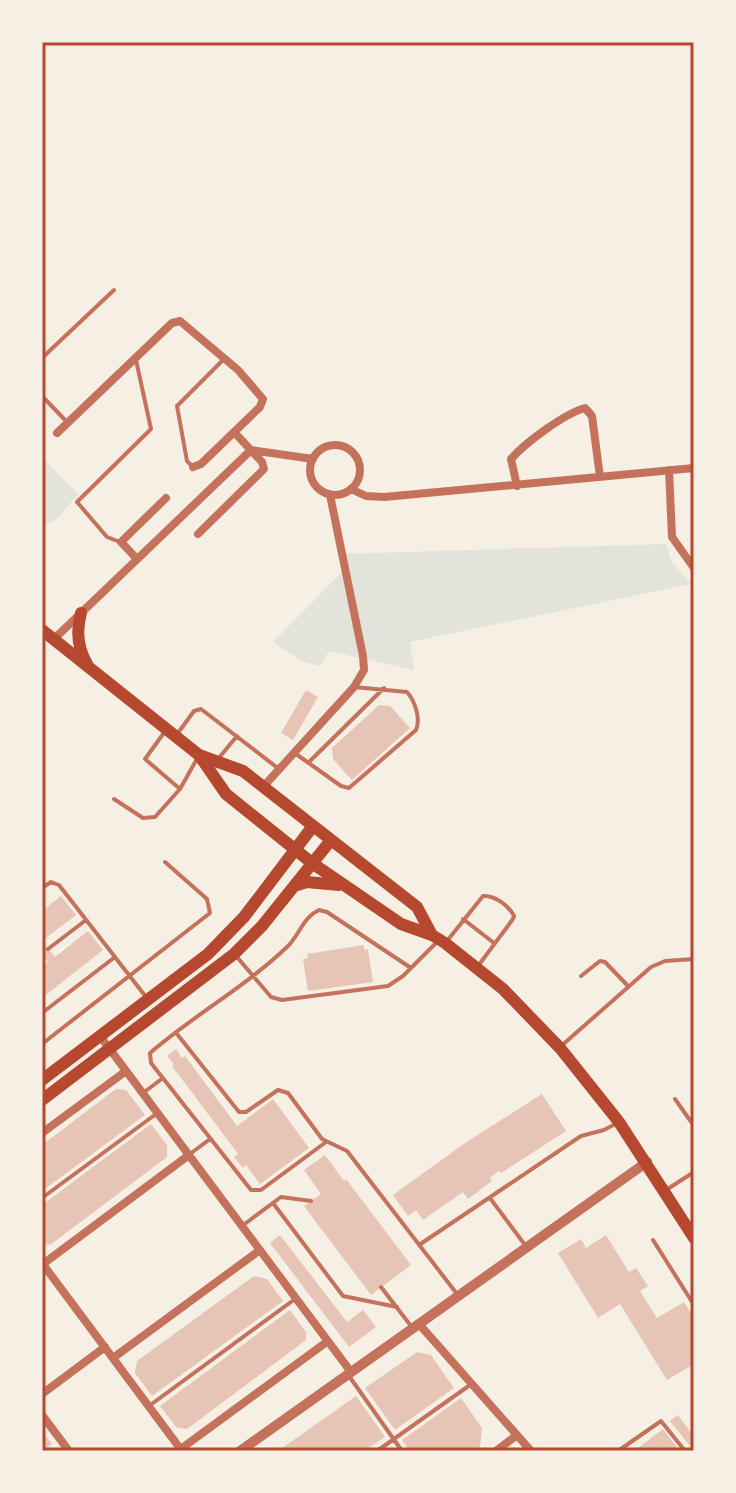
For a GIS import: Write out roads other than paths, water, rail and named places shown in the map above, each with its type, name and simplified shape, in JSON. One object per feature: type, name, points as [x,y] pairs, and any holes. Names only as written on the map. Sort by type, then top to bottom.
[{"type":"main road","points":[[81,613],[78,643],[88,666]]},
{"type":"main road","points":[[42,630],[199,755],[226,794],[312,863],[401,924],[439,939],[503,989],[560,1048],[619,1122],[665,1191],[689,1220],[694,1238]]},
{"type":"main road","points":[[199,755],[243,771],[417,907],[439,939]]},
{"type":"main road","points":[[42,1080],[208,954],[244,917],[313,826]]},
{"type":"main road","points":[[42,1100],[234,954],[262,926],[331,840]]},
{"type":"main road","points":[[294,886],[307,882],[346,886]]},
{"type":"street","points":[[57,433],[177,320],[224,358],[263,399],[260,407],[201,464],[193,467]]},
{"type":"street","points":[[517,486],[511,459],[573,411],[585,408],[592,416],[600,477]]},
{"type":"street","points":[[198,534],[264,469],[262,462],[234,432]]},
{"type":"street","points":[[329,446],[349,449],[358,460],[358,479],[351,489],[338,495],[323,492],[313,481],[310,466],[313,459],[329,446]]},
{"type":"street","points":[[251,450],[313,459]]},
{"type":"street","points":[[54,639],[251,450]]},
{"type":"street","points":[[351,489],[366,496],[384,497],[694,468]]},
{"type":"street","points":[[669,470],[672,537],[694,568]]},
{"type":"street","points":[[263,787],[354,687],[364,670],[330,495]]},
{"type":"street","points":[[137,559],[121,542],[166,498]]},
{"type":"street","points":[[100,1036],[350,1373]]},
{"type":"street","points":[[42,1133],[126,1071]]},
{"type":"street","points":[[189,1155],[42,1264],[181,1450],[328,1341]]},
{"type":"street","points":[[240,1451],[647,1162]]},
{"type":"street","points":[[113,1358],[260,1250]]},
{"type":"street","points":[[416,1326],[472,1383],[531,1451]]},
{"type":"street","points":[[42,1394],[105,1347]]},
{"type":"street","points":[[42,1415],[66,1448]]},
{"type":"street","points":[[496,1451],[517,1435]]},
{"type":"lane","points":[[42,358],[114,290]]},
{"type":"lane","points":[[121,542],[107,537],[77,502],[151,429],[135,358]]},
{"type":"lane","points":[[193,467],[187,461],[177,406],[224,358]]},
{"type":"lane","points":[[42,396],[67,422]]},
{"type":"lane","points":[[294,752],[341,786],[349,788],[416,730],[419,722],[409,694],[384,688],[354,687]]},
{"type":"lane","points":[[309,762],[384,688]]},
{"type":"lane","points":[[180,789],[145,759],[198,708],[279,769]]},
{"type":"lane","points":[[216,761],[237,736]]},
{"type":"lane","points":[[114,799],[143,818],[158,815],[180,789],[199,755]]},
{"type":"lane","points":[[42,1044],[210,913],[207,899],[165,862]]},
{"type":"lane","points":[[42,888],[51,882],[57,883],[148,999]]},
{"type":"lane","points":[[234,954],[271,997],[282,1000],[379,989],[397,981],[483,896],[492,896],[510,909],[514,916],[477,968]]},
{"type":"lane","points":[[326,1142],[254,1192],[148,1056],[255,976],[291,944],[310,915],[319,910],[327,912],[411,968]]},
{"type":"lane","points":[[463,919],[494,943]]},
{"type":"lane","points":[[48,949],[86,920]]},
{"type":"lane","points":[[42,1013],[115,957]]},
{"type":"lane","points":[[560,1048],[627,985],[659,963],[694,959]]},
{"type":"lane","points":[[581,976],[600,961],[605,962],[627,985]]},
{"type":"lane","points":[[176,1033],[239,1112],[246,1112],[282,1089],[288,1093],[326,1142],[347,1151],[458,1296]]},
{"type":"lane","points":[[143,1093],[163,1078]]},
{"type":"lane","points":[[675,1099],[694,1126]]},
{"type":"lane","points":[[42,1198],[157,1113]]},
{"type":"lane","points":[[419,1245],[581,1136],[619,1122]]},
{"type":"lane","points":[[189,1155],[210,1139]]},
{"type":"lane","points":[[665,1191],[694,1172]]},
{"type":"lane","points":[[242,1226],[286,1196],[311,1201]]},
{"type":"lane","points":[[489,1198],[527,1247]]},
{"type":"lane","points":[[273,1203],[343,1296],[397,1307]]},
{"type":"lane","points":[[653,1240],[694,1305]]},
{"type":"lane","points":[[381,1287],[416,1326]]},
{"type":"lane","points":[[149,1406],[296,1298]]},
{"type":"lane","points":[[350,1373],[402,1451]]},
{"type":"lane","points":[[377,1451],[472,1383]]},
{"type":"lane","points":[[618,1451],[661,1421],[685,1451]]},
{"type":"lane","points":[[54,1451],[66,1448]]}]
